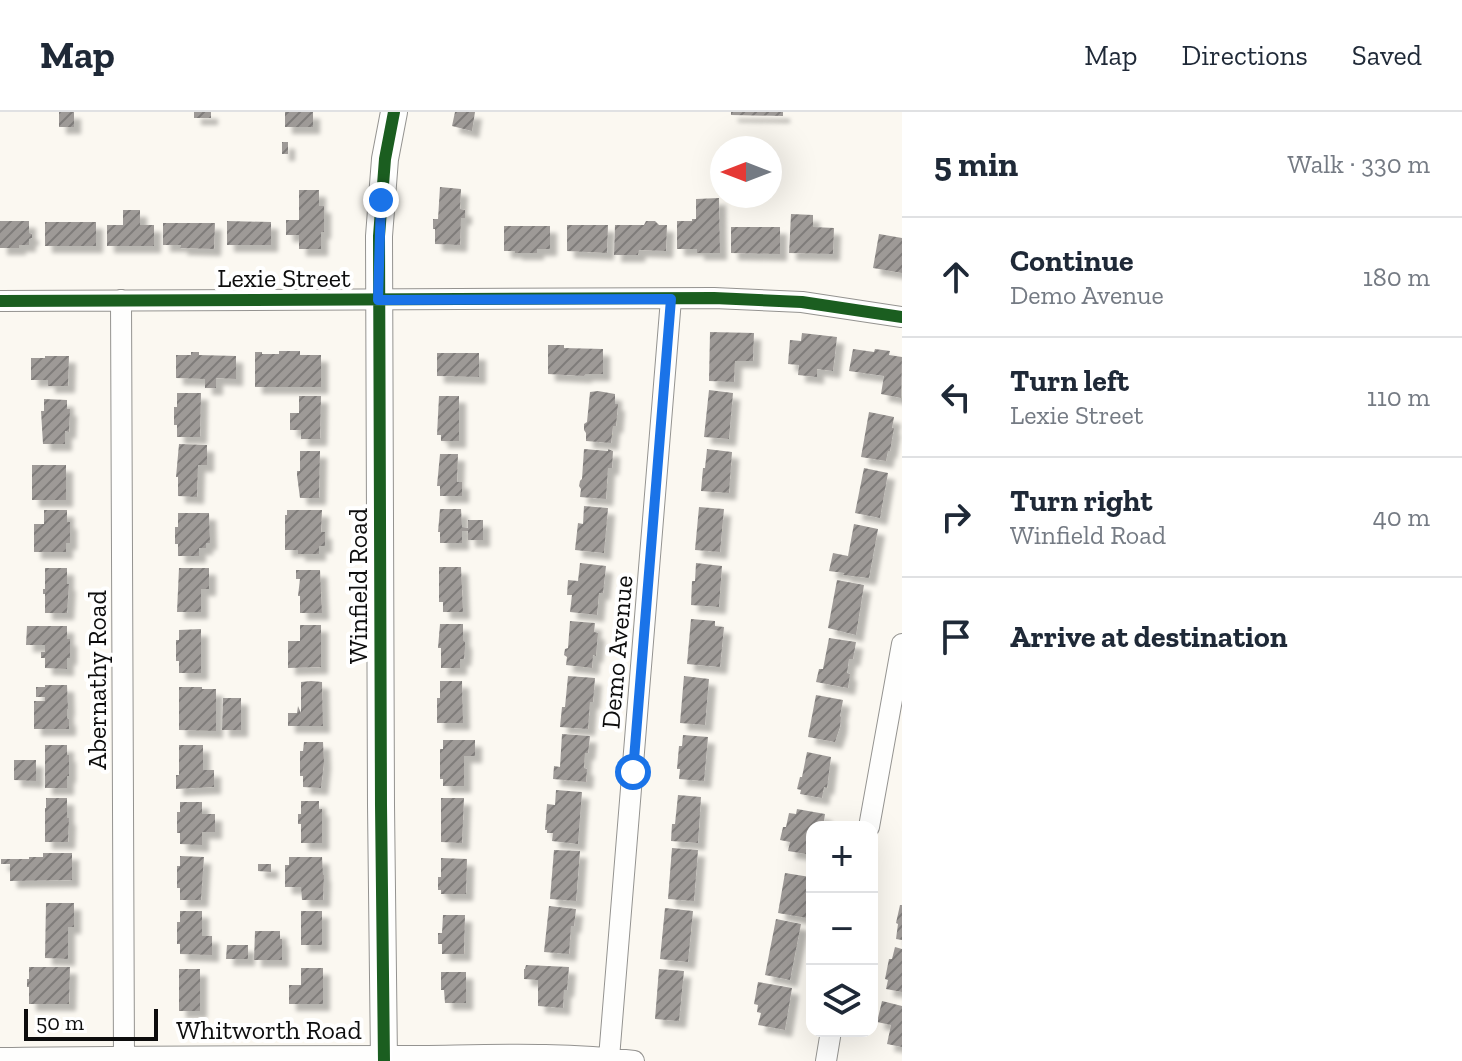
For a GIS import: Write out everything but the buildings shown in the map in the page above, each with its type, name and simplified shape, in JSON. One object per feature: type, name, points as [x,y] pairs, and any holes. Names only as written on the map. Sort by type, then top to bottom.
[{"type":"street","name":"Winfield Road","points":[[384,1058],[378,300],[381,200],[394,112]]},
{"type":"street","name":"Lexie Street","points":[[0,301],[714,298],[802,302],[902,317]]},
{"type":"street","name":"Demo Avenue","points":[[609,1058],[671,299]]},
{"type":"street","name":"Abernathy Road","points":[[121,300],[124,1058]]},
{"type":"street","points":[[870,821],[902,644]]},
{"type":"street","points":[[826,1061],[830,1037]]},
{"type":"street","name":"Whitworth Road","points":[[0,1058],[529,1055],[634,1061]]},
{"type":"cycle path","points":[[384,1061],[379,236],[385,159],[394,112]]},
{"type":"cycle path","points":[[0,301],[714,298],[802,302],[902,317]]},
{"type":"route","points":[[381,200],[378,300],[671,299],[633,772]]}]
